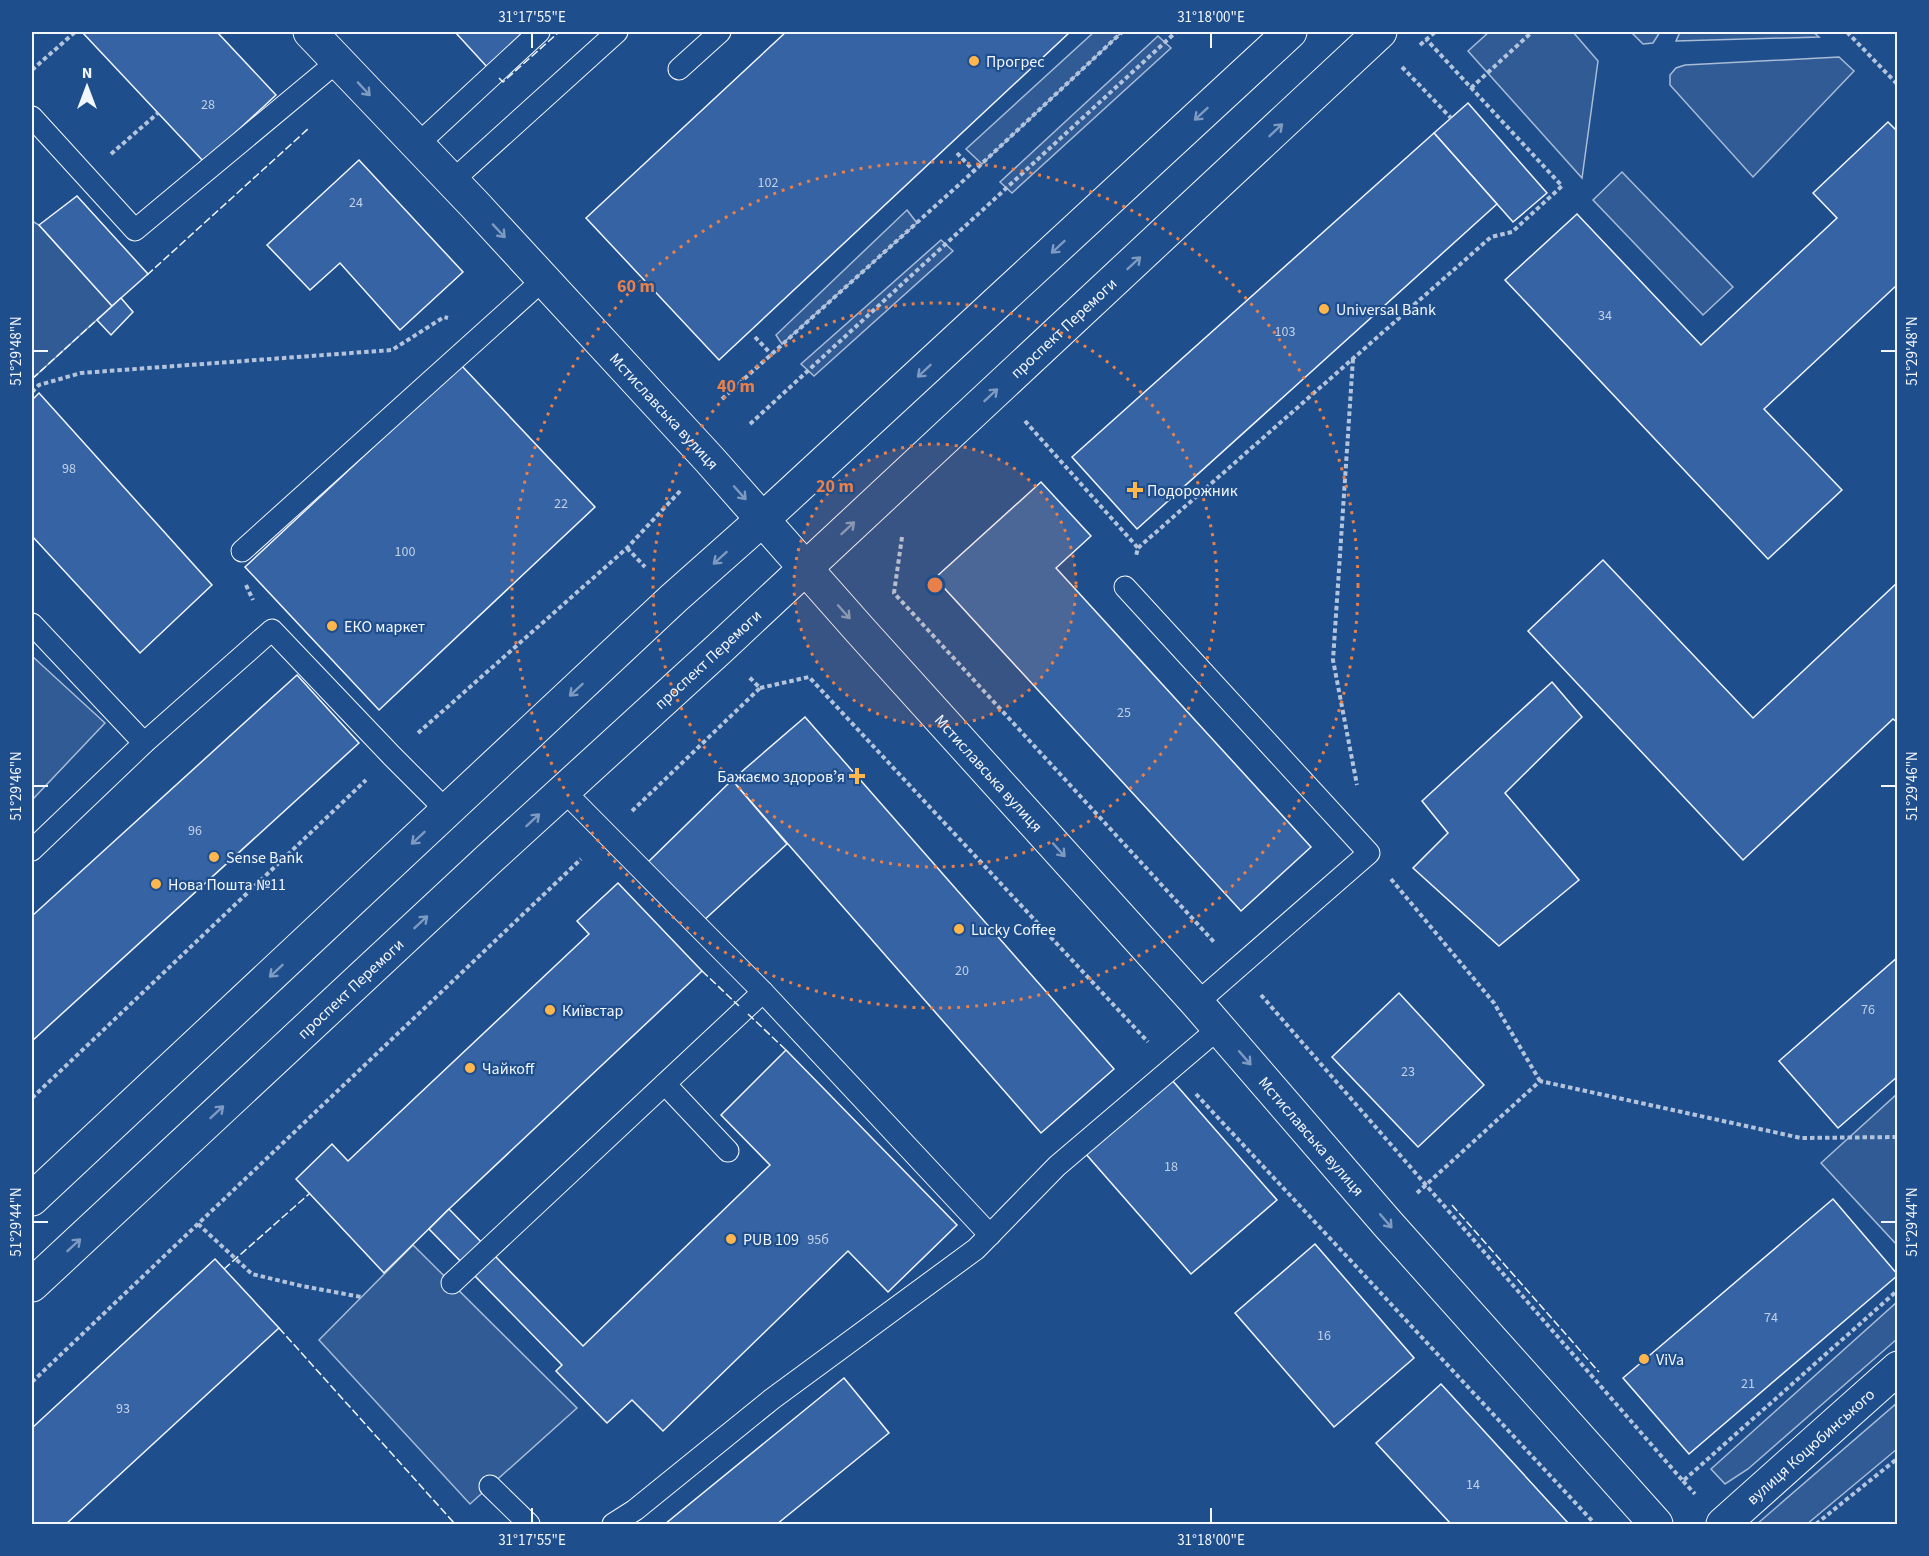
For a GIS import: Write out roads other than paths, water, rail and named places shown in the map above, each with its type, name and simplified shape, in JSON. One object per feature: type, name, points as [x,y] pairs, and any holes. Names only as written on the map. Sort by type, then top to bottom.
[{"type":"main road","name":"Мстиславська вулиця","points":[[310,32],[544,279],[763,519],[1197,1003],[1387,1223],[1656,1524]]},
{"type":"main road","points":[[32,1199],[674,598],[763,519],[1290,32]]},
{"type":"main road","name":"проспект Перемоги","points":[[32,1285],[1380,32]]},
{"type":"main road","name":"вулиця Коцюбинського","points":[[1722,1524],[1898,1368]]},
{"type":"lane","points":[[417,145],[539,32]]},
{"type":"lane","points":[[451,182],[617,32]]},
{"type":"lane","points":[[679,69],[720,32]]},
{"type":"lane","points":[[34,124],[135,230],[338,61]]},
{"type":"lane","points":[[242,551],[544,279]]},
{"type":"lane","points":[[1125,587],[1369,853],[1197,1003]]},
{"type":"lane","points":[[32,624],[144,742]]},
{"type":"lane","points":[[32,850],[144,742],[272,630],[447,811]]},
{"type":"lane","points":[[564,791],[763,992],[990,1234]]},
{"type":"lane","points":[[452,1283],[763,992]]},
{"type":"lane","points":[[613,1524],[635,1510],[772,1399],[976,1250],[1057,1166],[1219,1028]]},
{"type":"lane","points":[[665,1084],[728,1151]]},
{"type":"lane","points":[[490,1486],[529,1524]]},
{"type":"place","name":"Прогрес","points":[[974,61]]},
{"type":"place","name":"Universal Bank","points":[[1324,309]]},
{"type":"place","name":"Подорожник","points":[[1135,490]]},
{"type":"place","name":"ЕКО маркет","points":[[332,626]]},
{"type":"place","name":"Бажаємо здоровʼя","points":[[857,776]]},
{"type":"place","name":"Sense Bank","points":[[214,857]]},
{"type":"place","name":"Нова Пошта №11","points":[[156,884]]},
{"type":"place","name":"Lucky Coffee","points":[[959,929]]},
{"type":"place","name":"Київстар","points":[[550,1010]]},
{"type":"place","name":"Чайкоff","points":[[470,1068]]},
{"type":"place","name":"PUB 109","points":[[731,1239]]},
{"type":"place","name":"ViVa","points":[[1644,1359]]}]
